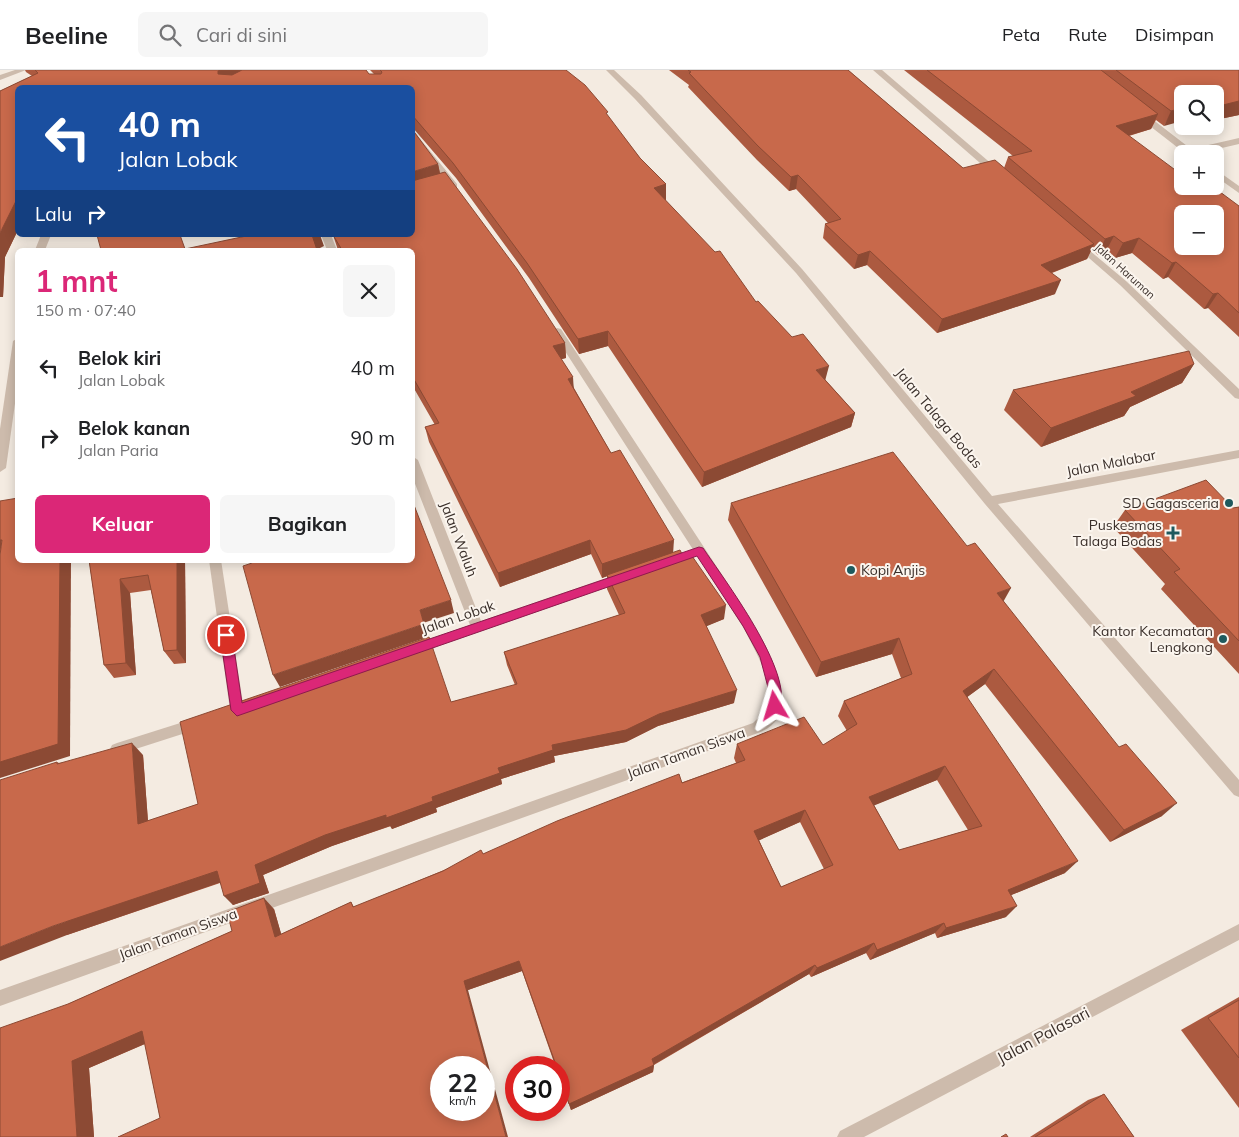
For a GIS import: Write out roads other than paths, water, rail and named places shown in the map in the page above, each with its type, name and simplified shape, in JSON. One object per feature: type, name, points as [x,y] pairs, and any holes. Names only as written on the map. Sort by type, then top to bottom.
[{"type":"street","points":[[0,78],[22,70]]},
{"type":"street","name":"Jalan Talaga Bodas","points":[[610,70],[638,97],[799,271],[989,501],[1239,790]]},
{"type":"street","points":[[877,70],[1007,182]]},
{"type":"street","points":[[1136,111],[1180,145]]},
{"type":"street","points":[[415,134],[447,182],[462,196]]},
{"type":"street","points":[[1223,145],[1239,141]]},
{"type":"street","points":[[1224,179],[1239,190]]},
{"type":"street","name":"Jalan Haruman","points":[[1072,239],[1123,283],[1239,395]]},
{"type":"street","name":"Jalan Taman Siswa","points":[[0,998],[758,727],[771,715],[775,706],[776,695],[765,657],[747,623],[695,553],[550,321]]},
{"type":"street","points":[[0,468],[15,362]]},
{"type":"street","name":"Jalan Malabar","points":[[989,501],[1239,454]]},
{"type":"street","name":"Jalan Waluh","points":[[415,468],[477,628]]},
{"type":"street","points":[[215,563],[237,710]]},
{"type":"street","name":"Jalan Lobak","points":[[403,653],[634,573]]},
{"type":"street","points":[[104,754],[209,720]]},
{"type":"street","name":"Jalan Palasari","points":[[846,1137],[1239,932]]},
{"type":"place","name":"SD Gagasceria","points":[[1229,503]]},
{"type":"place","name":"Puskesmas Talaga Bodas","points":[[1173,533]]},
{"type":"place","name":"Kopi Anjis","points":[[851,570]]},
{"type":"place","name":"Kantor Kecamatan Lengkong","points":[[1223,639]]}]
